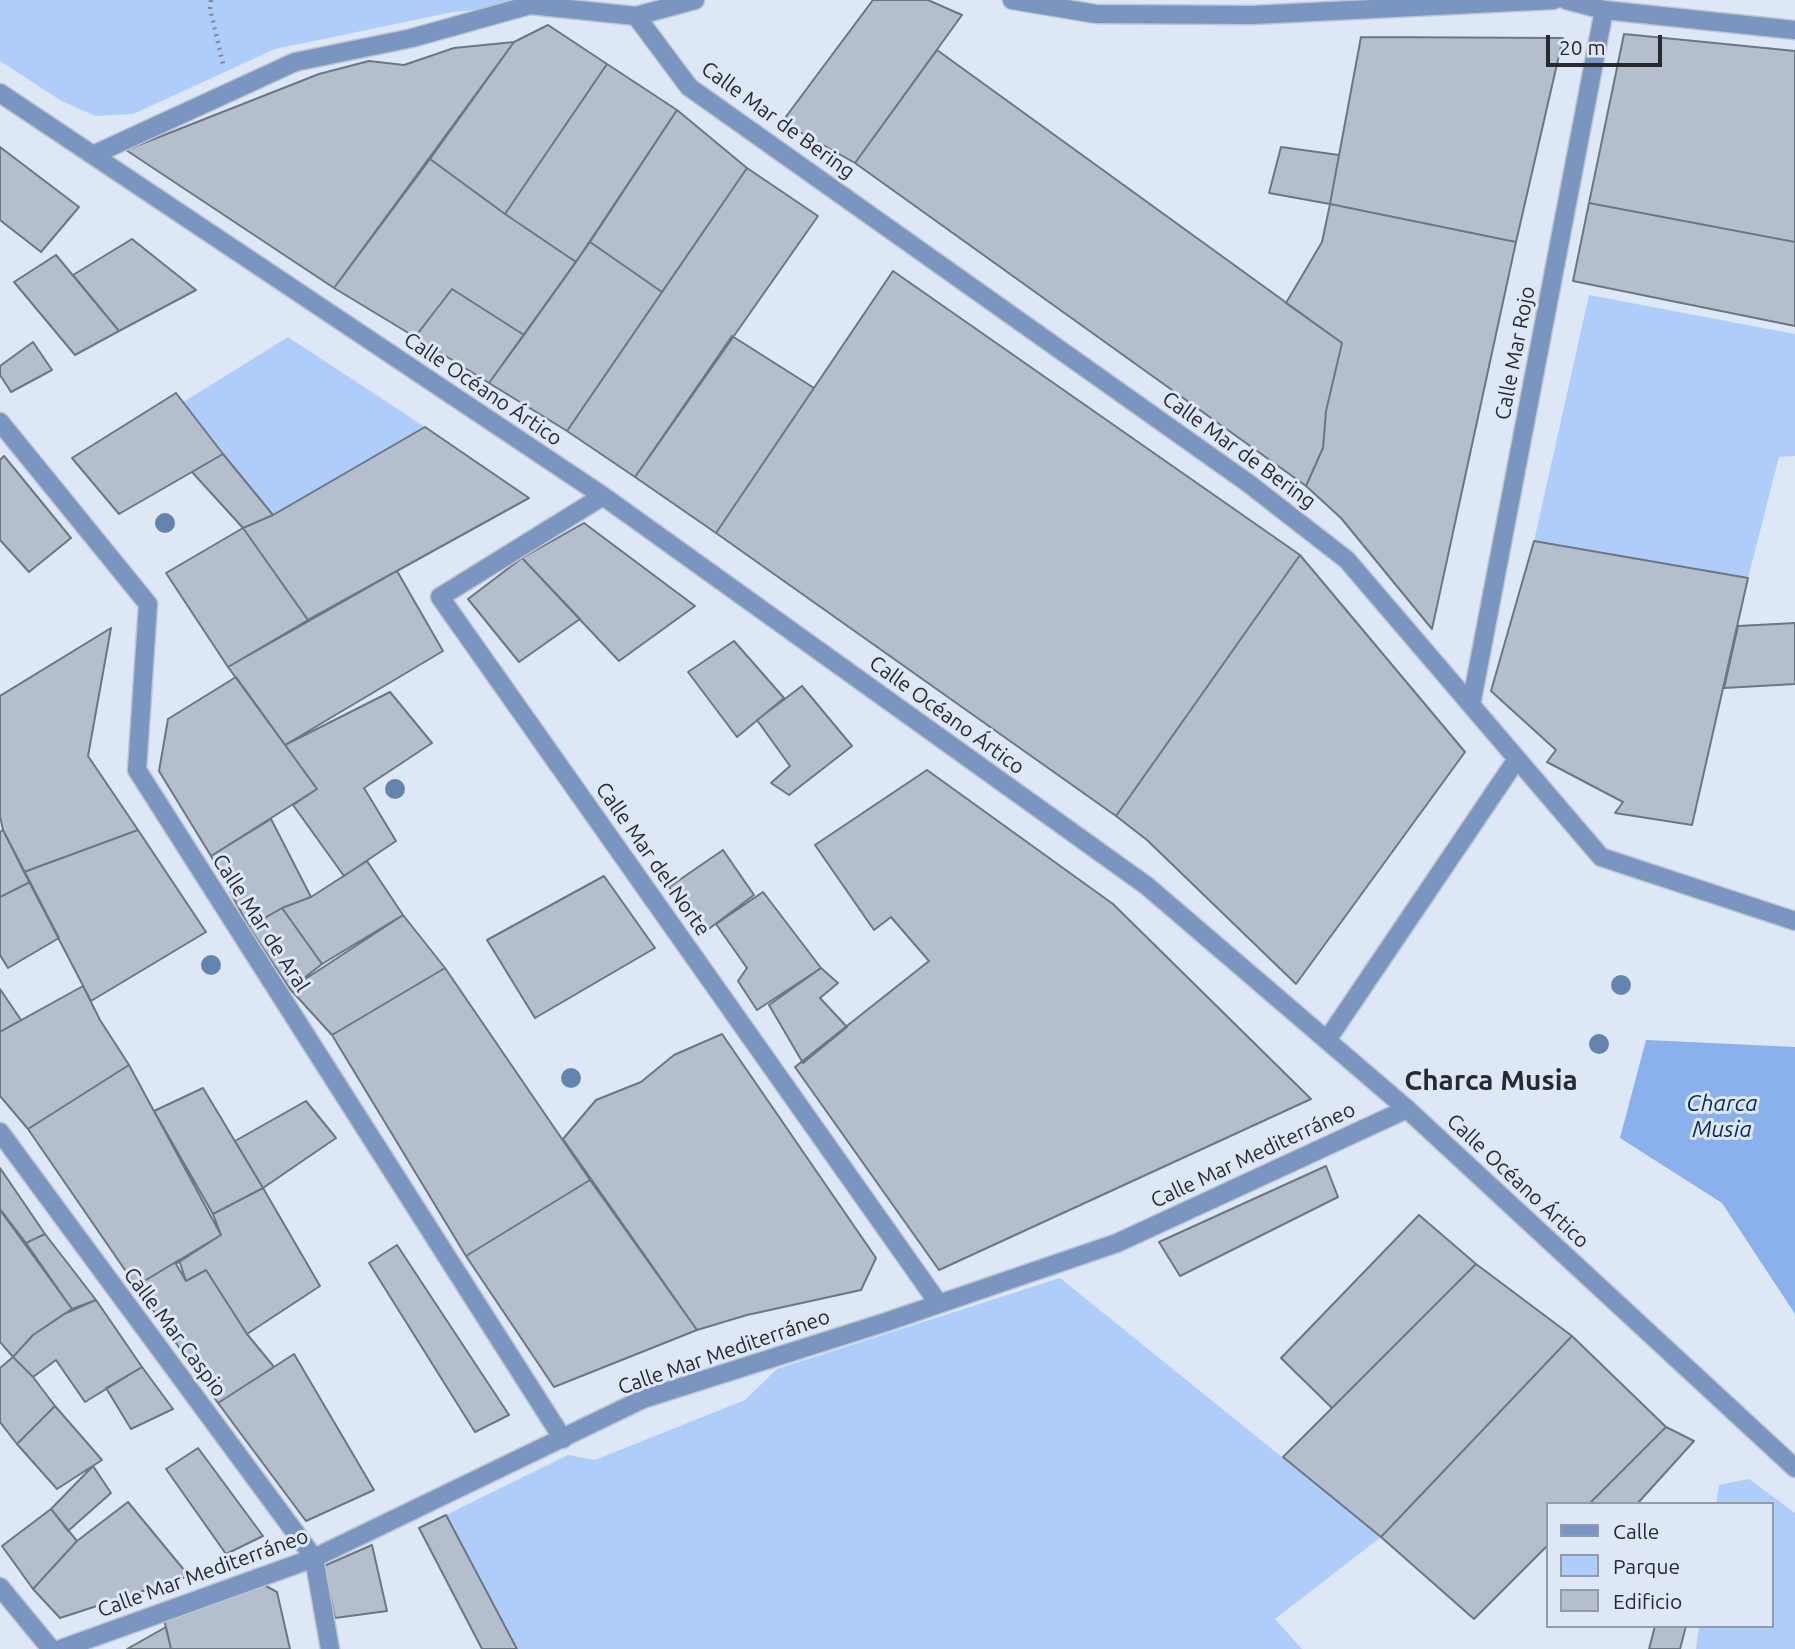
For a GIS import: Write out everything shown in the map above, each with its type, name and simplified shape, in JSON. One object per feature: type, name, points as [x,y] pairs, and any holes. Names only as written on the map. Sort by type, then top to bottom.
[{"type":"street","points":[[93,155],[295,62],[412,38],[530,5],[636,16],[695,0]]},
{"type":"street","points":[[1012,0],[1096,14],[1226,15],[1554,0]]},
{"type":"street","points":[[1566,0],[1604,10],[1795,30]]},
{"type":"street","name":"Calle Mar Rojo","points":[[1471,705],[1604,10]]},
{"type":"street","name":"Calle Mar de Bering","points":[[636,16],[689,87],[1248,483],[1347,560],[1601,857],[1795,921]]},
{"type":"street","name":"Calle Océano Ártico","points":[[0,93],[603,496],[1147,887],[1407,1109],[1795,1468]]},
{"type":"street","name":"Calle Mar de Aral","points":[[0,422],[148,604],[137,770],[563,1439]]},
{"type":"street","name":"Calle Mar del Norte","points":[[603,496],[440,597],[939,1304]]},
{"type":"street","points":[[1327,1040],[1517,759]]},
{"type":"street","name":"Calle Mar Mediterráneo","points":[[61,1649],[314,1558],[643,1399],[939,1304],[1117,1243],[1407,1109]]},
{"type":"street","name":"Calle Mar Caspio","points":[[0,1132],[314,1558]]},
{"type":"street","points":[[314,1558],[330,1649]]},
{"type":"street","points":[[0,1587],[51,1649]]},
{"type":"path","points":[[211,0],[226,94]]},
{"type":"green space","points":[[0,0],[585,0],[453,12],[275,49],[133,114],[95,116],[60,100],[0,61]]},
{"type":"green space","points":[[1589,295],[1795,334],[1795,456],[1779,457],[1748,578],[1534,541]]},
{"type":"green space","points":[[288,337],[425,427],[273,515],[182,403]]},
{"type":"green space","points":[[1060,1278],[1381,1537],[1275,1619],[1302,1649],[517,1649],[446,1515],[568,1455],[595,1460],[745,1400],[777,1369]]},
{"type":"green space","points":[[1749,1479],[1795,1513],[1795,1649],[1696,1649],[1699,1628],[1774,1628],[1774,1502],[1716,1502],[1719,1485]]},
{"type":"shaded area","name":"Charca Musia","points":[[1646,1040],[1795,1047],[1795,1314],[1722,1203],[1620,1138]]},
{"type":"building","points":[[873,0],[928,0],[962,15],[855,163],[782,122]]},
{"type":"building","points":[[548,25],[607,64],[505,214],[430,159],[514,42]]},
{"type":"building","points":[[1624,34],[1795,51],[1795,242],[1589,203]]},
{"type":"building","points":[[1361,37],[1563,38],[1516,242],[1330,204]]},
{"type":"building","points":[[514,42],[334,288],[126,150],[319,74],[369,61],[404,65],[454,48]]},
{"type":"building","points":[[937,50],[1342,343],[1326,411],[1323,448],[1306,486],[855,163]]},
{"type":"building","points":[[607,64],[677,110],[576,262],[505,214]]},
{"type":"building","points":[[677,110],[747,168],[662,292],[590,242]]},
{"type":"building","points":[[0,147],[79,207],[41,252],[0,220]]},
{"type":"building","points":[[1281,147],[1339,155],[1330,204],[1269,193]]},
{"type":"building","points":[[430,159],[576,262],[524,335],[452,289],[415,337],[334,288]]},
{"type":"building","points":[[747,168],[818,216],[635,477],[567,431]]},
{"type":"building","points":[[1589,203],[1795,242],[1795,326],[1573,281]]},
{"type":"building","points":[[1330,204],[1516,242],[1432,629],[1341,518],[1306,486],[1323,448],[1326,411],[1342,343],[1286,303],[1322,242]]},
{"type":"building","points":[[132,239],[196,290],[119,331],[73,275]]},
{"type":"building","points":[[590,242],[662,292],[567,431],[489,383]]},
{"type":"building","points":[[56,255],[119,331],[75,355],[14,282]]},
{"type":"building","points":[[893,271],[1300,555],[1116,816],[716,533]]},
{"type":"building","points":[[452,289],[524,335],[489,383],[415,337]]},
{"type":"building","points":[[732,336],[814,388],[716,533],[635,477]]},
{"type":"building","points":[[33,342],[52,370],[11,392],[0,375],[0,366]]},
{"type":"building","points":[[176,393],[223,454],[119,514],[72,458]]},
{"type":"building","points":[[425,427],[529,498],[308,620],[243,528],[273,515]]},
{"type":"building","points":[[223,454],[273,515],[243,528],[192,472]]},
{"type":"building","points":[[4,456],[71,538],[29,572],[0,540],[0,460]]},
{"type":"building","points":[[584,523],[695,606],[619,661],[522,558]]},
{"type":"building","points":[[243,528],[308,620],[228,667],[166,573]]},
{"type":"building","points":[[1534,541],[1748,578],[1692,825],[1615,813],[1623,802],[1547,762],[1556,750],[1491,691]]},
{"type":"building","points":[[1300,555],[1465,752],[1296,984],[1147,840],[1116,816]]},
{"type":"building","points":[[522,558],[580,619],[519,662],[468,599]]},
{"type":"building","points":[[397,571],[443,651],[285,745],[228,667]]},
{"type":"building","points":[[1795,623],[1795,684],[1724,688],[1738,626]]},
{"type":"building","points":[[111,628],[88,756],[138,830],[24,872],[3,830],[0,816],[0,696]]},
{"type":"building","points":[[734,641],[784,698],[737,737],[688,672]]},
{"type":"building","points":[[236,677],[317,789],[211,856],[159,771],[168,719]]},
{"type":"building","points":[[802,686],[852,746],[789,795],[771,783],[790,766],[757,720]]},
{"type":"building","points":[[390,692],[432,743],[364,788],[396,841],[344,876],[293,805],[317,789],[285,745]]},
{"type":"building","points":[[927,770],[1113,904],[1311,1099],[939,1270],[795,1067],[929,961],[891,917],[874,930],[815,845]]},
{"type":"building","points":[[271,819],[311,897],[282,908],[249,927],[211,856]]},
{"type":"building","points":[[3,830],[30,882],[0,897],[0,832]]},
{"type":"building","points":[[138,830],[206,932],[91,1001],[24,872]]},
{"type":"building","points":[[723,850],[754,895],[706,931],[669,887]]},
{"type":"building","points":[[367,861],[403,915],[322,964],[282,908],[311,897]]},
{"type":"building","points":[[604,876],[655,948],[535,1018],[487,940]]},
{"type":"building","points":[[30,882],[59,938],[8,968],[0,955],[0,897]]},
{"type":"building","points":[[763,892],[821,968],[757,1010],[738,981],[747,968],[716,924]]},
{"type":"building","points":[[282,908],[322,964],[290,989],[249,927]]},
{"type":"building","points":[[403,915],[445,968],[332,1035],[290,989]]},
{"type":"building","points":[[445,968],[590,1180],[466,1256],[332,1035]]},
{"type":"building","points":[[821,968],[838,983],[820,998],[847,1027],[803,1063],[769,1005]]},
{"type":"building","points":[[83,986],[100,1020],[129,1065],[28,1129],[0,1096],[0,1032]]},
{"type":"building","points":[[0,989],[21,1020],[0,1032]]},
{"type":"building","points":[[722,1034],[876,1258],[861,1290],[747,1315],[697,1330],[563,1139],[596,1100],[641,1082],[674,1055]]},
{"type":"building","points":[[129,1065],[221,1235],[136,1286],[28,1129]]},
{"type":"building","points":[[203,1088],[263,1188],[213,1214],[154,1111]]},
{"type":"building","points":[[306,1101],[336,1138],[263,1188],[235,1141]]},
{"type":"building","points":[[1326,1166],[1338,1197],[1180,1276],[1159,1242]]},
{"type":"building","points":[[0,1168],[45,1234],[26,1243],[0,1209]]},
{"type":"building","points":[[590,1180],[697,1330],[554,1387],[466,1256]]},
{"type":"building","points":[[263,1188],[320,1286],[247,1334],[206,1270],[186,1281],[176,1264],[221,1235],[213,1214]]},
{"type":"building","points":[[0,1210],[72,1309],[33,1335],[13,1357],[0,1342]]},
{"type":"building","points":[[1419,1215],[1476,1264],[1332,1408],[1281,1358]]},
{"type":"building","points":[[45,1234],[96,1300],[72,1309],[26,1243]]},
{"type":"building","points":[[397,1245],[509,1415],[475,1432],[369,1263]]},
{"type":"building","points":[[179,1260],[186,1281],[206,1270],[247,1334],[274,1367],[218,1403],[136,1286]]},
{"type":"building","points":[[1476,1264],[1572,1336],[1381,1537],[1283,1457]]},
{"type":"building","points":[[96,1300],[142,1367],[85,1402],[56,1360],[33,1377],[13,1357],[33,1335],[64,1314]]},
{"type":"building","points":[[1572,1336],[1666,1427],[1591,1502],[1546,1502],[1546,1547],[1474,1619],[1381,1537]]},
{"type":"building","points":[[294,1354],[374,1490],[306,1521],[218,1403]]},
{"type":"building","points":[[13,1357],[33,1377],[55,1406],[17,1444],[0,1422],[0,1368]]},
{"type":"building","points":[[142,1367],[173,1409],[131,1429],[106,1388]]},
{"type":"building","points":[[55,1406],[102,1460],[57,1489],[17,1444]]},
{"type":"building","points":[[1666,1427],[1694,1441],[1639,1502],[1591,1502]]},
{"type":"building","points":[[198,1448],[263,1536],[226,1554],[166,1469]]},
{"type":"building","points":[[93,1466],[111,1493],[68,1531],[51,1509]]},
{"type":"building","points":[[128,1502],[189,1576],[60,1618],[33,1589],[77,1541]]},
{"type":"building","points":[[51,1509],[77,1541],[33,1589],[2,1546]]},
{"type":"building","points":[[446,1515],[517,1649],[482,1649],[419,1528]]},
{"type":"building","points":[[372,1545],[387,1611],[335,1618],[324,1566]]},
{"type":"building","points":[[253,1579],[277,1592],[290,1649],[171,1649],[162,1611]]},
{"type":"building","points":[[166,1627],[171,1649],[127,1649]]},
{"type":"building","points":[[1654,1628],[1685,1628],[1680,1649],[1649,1649]]},
{"type":"district","name":"Charca Musia","points":[[1491,1081]]}]
